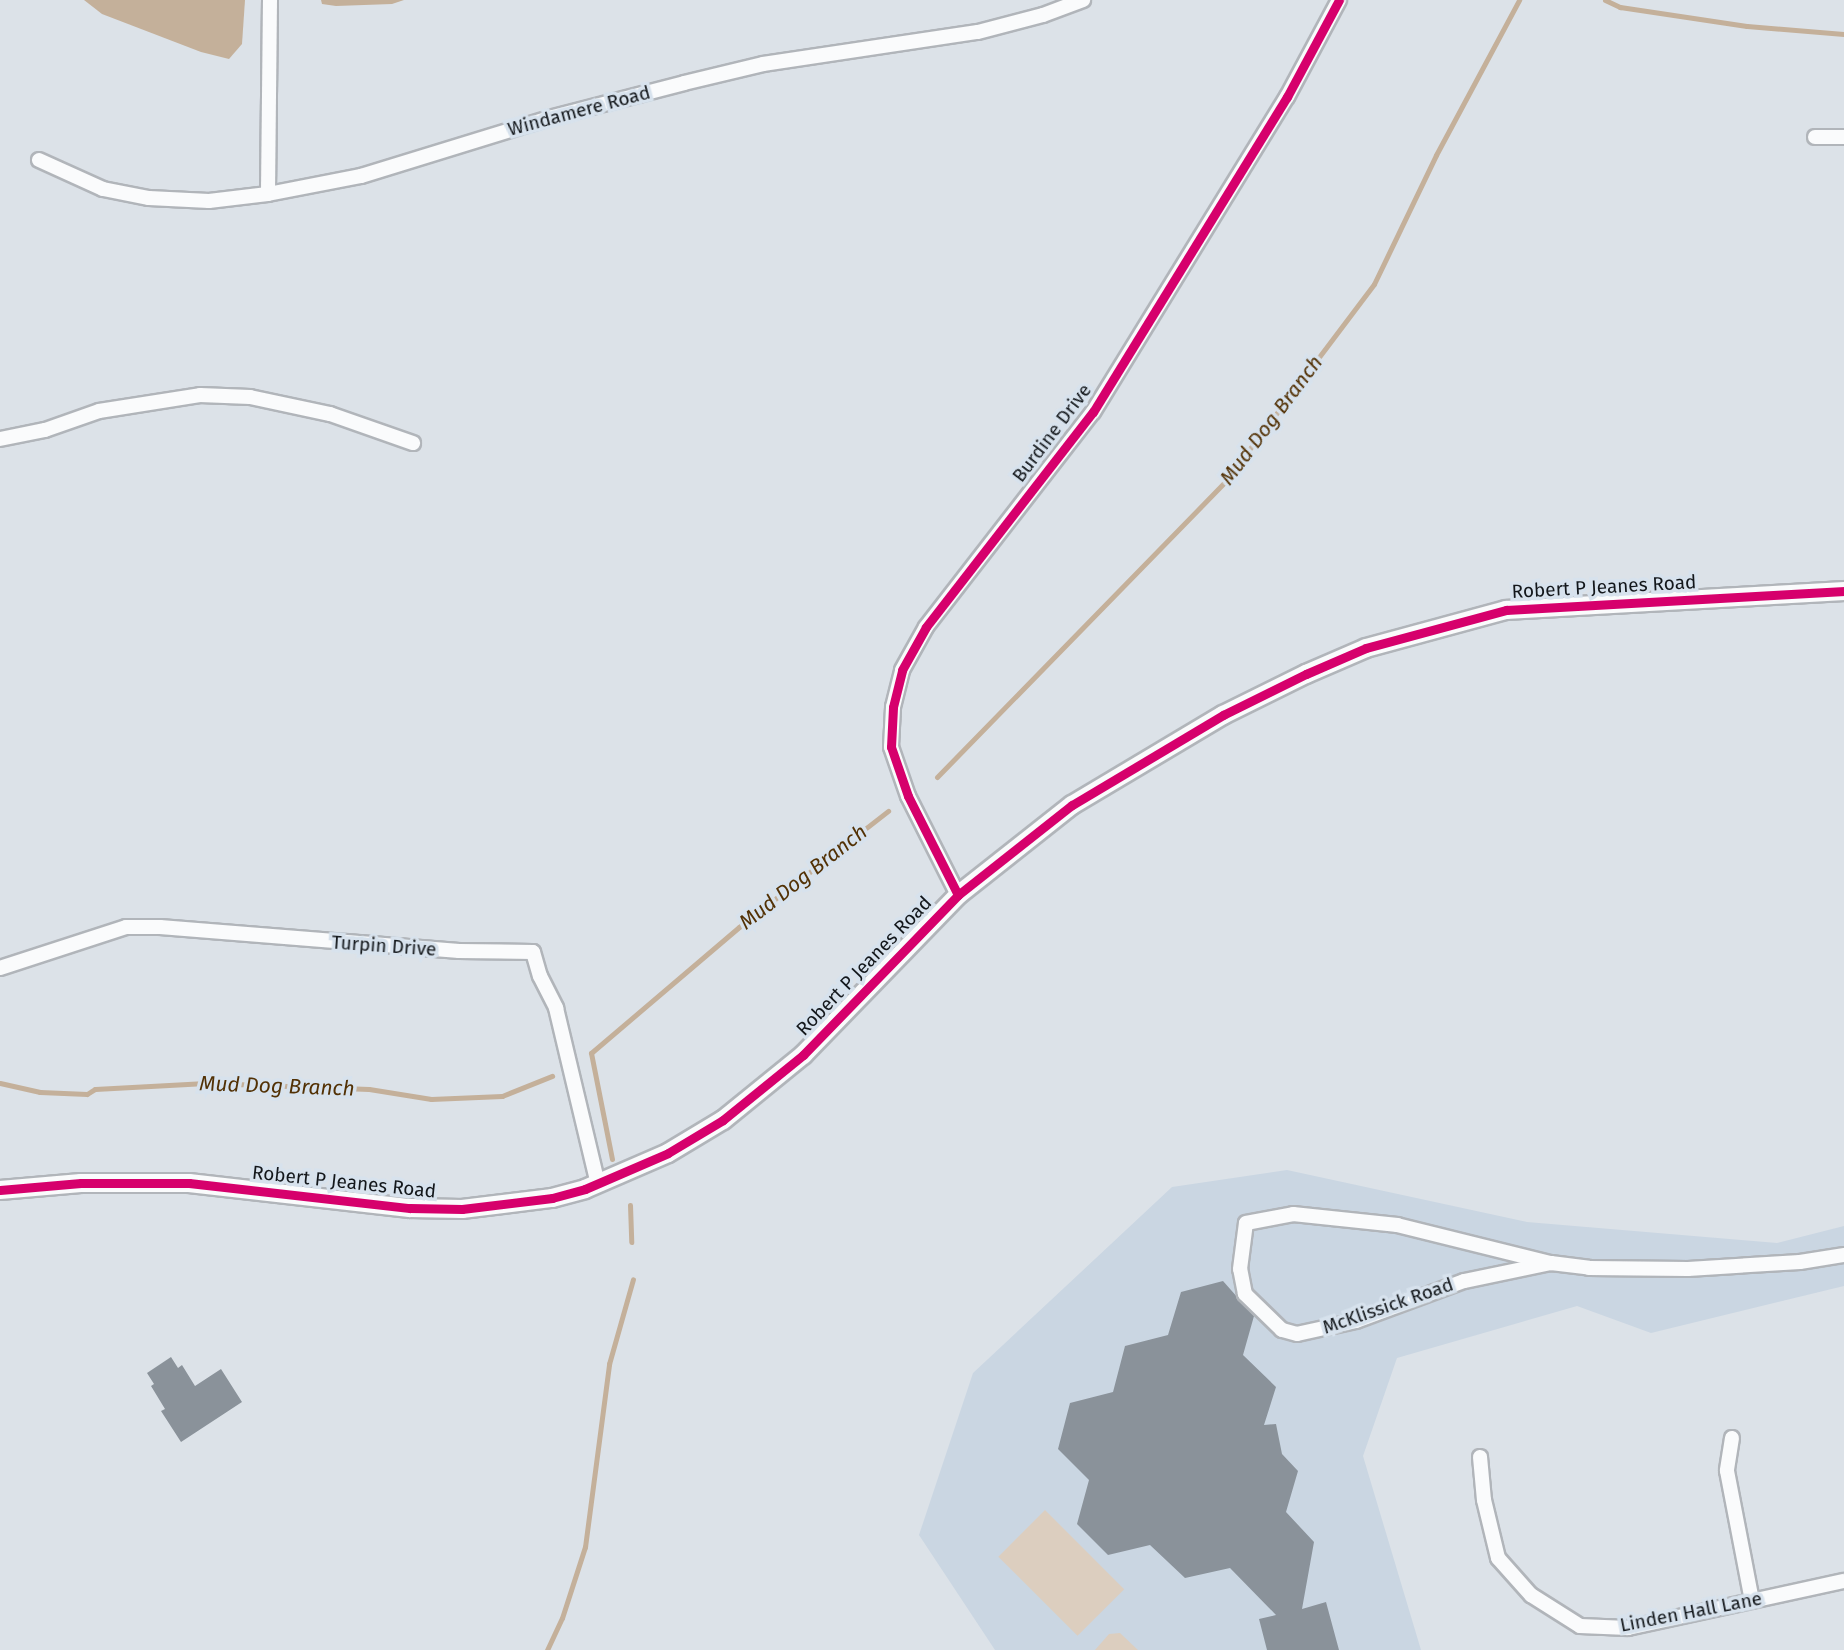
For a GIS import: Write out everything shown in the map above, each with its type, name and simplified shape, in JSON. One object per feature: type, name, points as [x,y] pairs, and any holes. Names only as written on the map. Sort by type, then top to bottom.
[{"type":"street","points":[[268,194],[270,0]]},
{"type":"street","name":"Windamere Road","points":[[39,160],[103,189],[149,198],[209,201],[268,194],[360,176],[553,117],[762,64],[978,32],[1043,15],[1083,0]]},
{"type":"street","name":"Burdine Drive","points":[[958,895],[908,796],[891,747],[893,707],[902,670],[926,627],[1093,412],[1287,97],[1339,0]]},
{"type":"street","points":[[1815,137],[1844,137]]},
{"type":"street","points":[[0,439],[45,430],[99,411],[200,396],[250,397],[330,414],[413,443]]},
{"type":"street","name":"Robert P Jeanes Road","points":[[0,1190],[80,1183],[189,1183],[410,1208],[462,1209],[552,1198],[598,1184],[668,1153],[733,1112],[803,1055],[958,895],[1072,805],[1223,715],[1366,648],[1506,610],[1844,591]]},
{"type":"street","name":"Turpin Drive","points":[[0,968],[126,927],[160,927],[459,951],[533,952],[540,976],[556,1008],[598,1184]]},
{"type":"street","name":"McKlissick Road","points":[[1551,1263],[1464,1280],[1356,1321],[1297,1334],[1282,1330],[1245,1294],[1240,1269],[1246,1223],[1293,1214],[1397,1225],[1551,1263],[1589,1268],[1688,1269],[1800,1262],[1844,1255]]},
{"type":"street","points":[[1732,1438],[1727,1471],[1752,1601]]},
{"type":"street","name":"Linden Hall Lane","points":[[1480,1457],[1484,1500],[1498,1558],[1531,1595],[1580,1626],[1628,1628],[1844,1581]]},
{"type":"shaded area","points":[[84,0],[245,0],[242,44],[229,59],[201,52],[102,14]]},
{"type":"shaded area","points":[[321,0],[404,0],[392,4],[336,6],[322,4]]},
{"type":"shaded area","points":[[1287,1170],[1527,1222],[1777,1243],[1844,1226],[1844,1286],[1651,1333],[1577,1306],[1397,1358],[1363,1456],[1421,1650],[995,1650],[919,1535],[973,1373],[1172,1187]]},
{"type":"shaded area","points":[[1045,1510],[1124,1589],[1078,1636],[998,1557]]},
{"type":"shaded area","points":[[1120,1633],[1138,1650],[1095,1650],[1109,1634]]},
{"type":"building","points":[[1223,1281],[1254,1316],[1243,1355],[1276,1387],[1264,1425],[1276,1424],[1282,1454],[1298,1471],[1286,1512],[1314,1542],[1302,1609],[1326,1602],[1339,1650],[1267,1650],[1259,1619],[1276,1615],[1230,1568],[1185,1578],[1150,1545],[1108,1555],[1077,1524],[1089,1480],[1058,1449],[1070,1403],[1113,1392],[1125,1346],[1168,1335],[1181,1292]]},
{"type":"building","points":[[171,1357],[178,1368],[182,1365],[195,1386],[221,1369],[242,1402],[181,1442],[161,1411],[165,1409],[151,1386],[154,1384],[147,1373]]},
{"type":"waterway","name":"Mud Dog Branch","points":[[937,777],[1224,483],[1374,284],[1436,155],[1519,0]]},
{"type":"waterway","points":[[1605,0],[1620,7],[1747,26],[1844,34]]},
{"type":"waterway","name":"Mud Dog Branch","points":[[612,1159],[591,1053],[739,927],[888,811]]},
{"type":"waterway","name":"Mud Dog Branch","points":[[0,1083],[40,1092],[87,1094],[95,1089],[206,1083],[369,1089],[431,1099],[502,1096],[552,1076]]},
{"type":"waterway","points":[[630,1205],[631,1242]]},
{"type":"waterway","points":[[547,1650],[562,1618],[585,1547],[609,1364],[633,1279]]},
{"type":"cycle path","points":[[958,895],[908,796],[891,747],[893,707],[902,670],[926,627],[1093,412],[1287,97],[1339,0]]},
{"type":"cycle path","points":[[0,1190],[81,1183],[189,1183],[410,1208],[462,1209],[552,1198],[585,1189],[668,1153],[723,1120],[803,1055],[958,895],[1072,805],[1223,715],[1306,674],[1366,648],[1506,610],[1844,591]]}]
